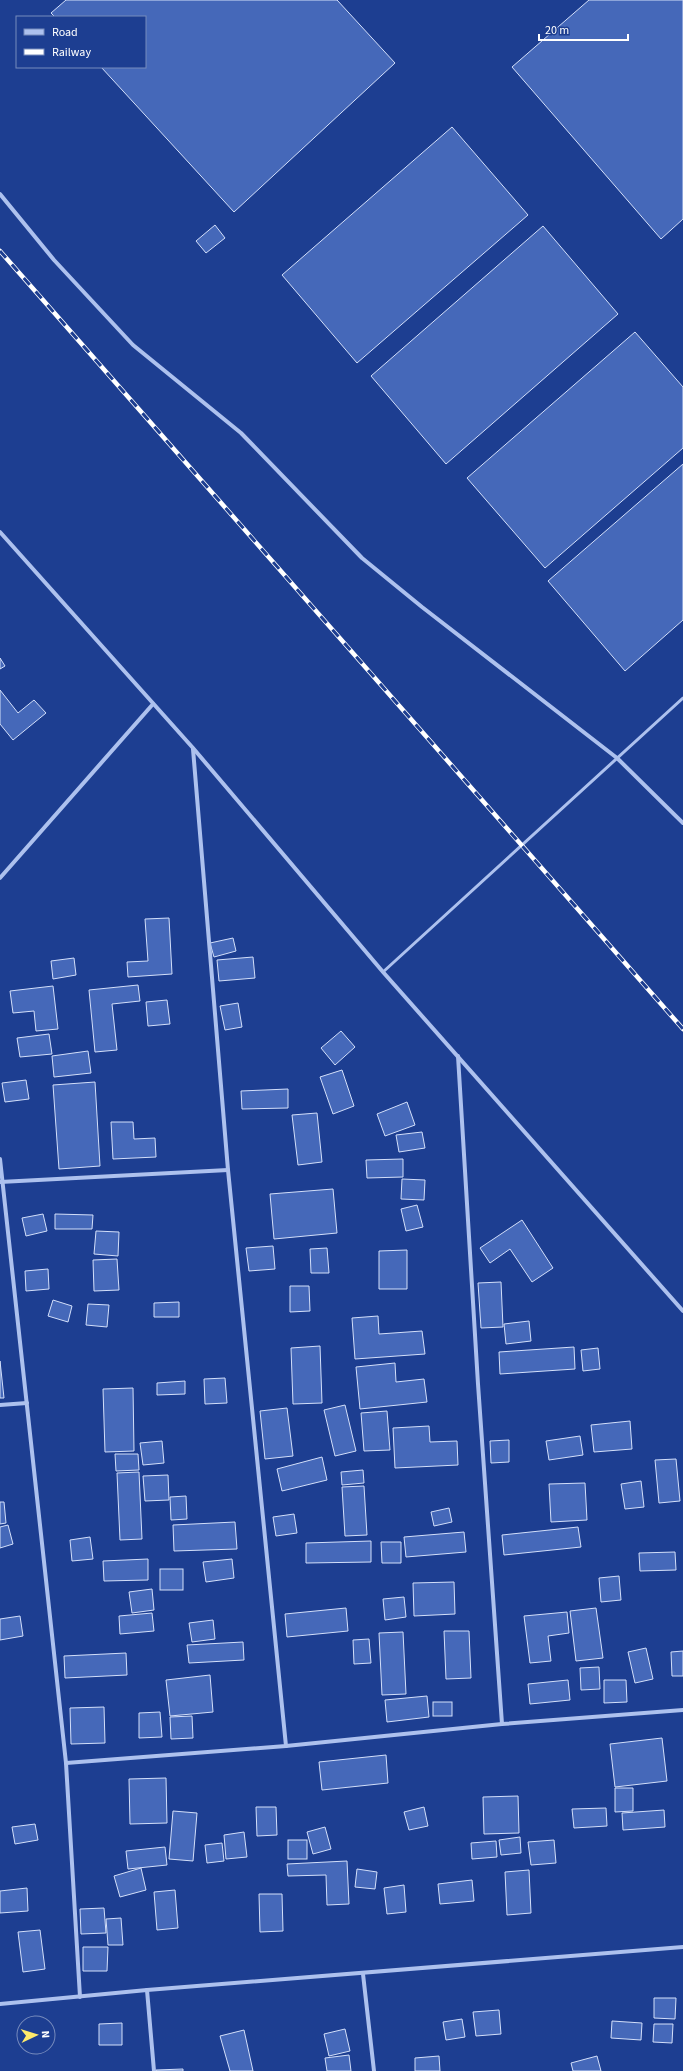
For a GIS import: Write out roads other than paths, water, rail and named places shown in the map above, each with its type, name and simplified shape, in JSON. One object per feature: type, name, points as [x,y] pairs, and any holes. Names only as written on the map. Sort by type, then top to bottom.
[{"type":"street","points":[[0,194],[54,260],[133,345],[241,433],[362,558],[422,607],[617,758],[683,823]]},
{"type":"street","points":[[0,532],[193,748],[383,972],[683,1311]]},
{"type":"street","points":[[0,878],[153,704]]},
{"type":"street","points":[[193,748],[228,1170],[286,1746]]},
{"type":"street","points":[[458,1056],[478,1384],[502,1724]]},
{"type":"street","points":[[0,1159],[66,1763],[80,1997]]},
{"type":"street","points":[[2,1182],[228,1170]]},
{"type":"street","points":[[0,1405],[27,1403]]},
{"type":"street","points":[[66,1763],[286,1746],[502,1724],[683,1710]]},
{"type":"street","points":[[0,2004],[147,1990],[363,1974],[683,1947]]},
{"type":"street","points":[[363,1974],[374,2071]]},
{"type":"street","points":[[147,1990],[154,2071]]},
{"type":"lane","points":[[383,972],[683,698]]},
{"type":"railway","points":[[0,251],[683,1029]]}]
